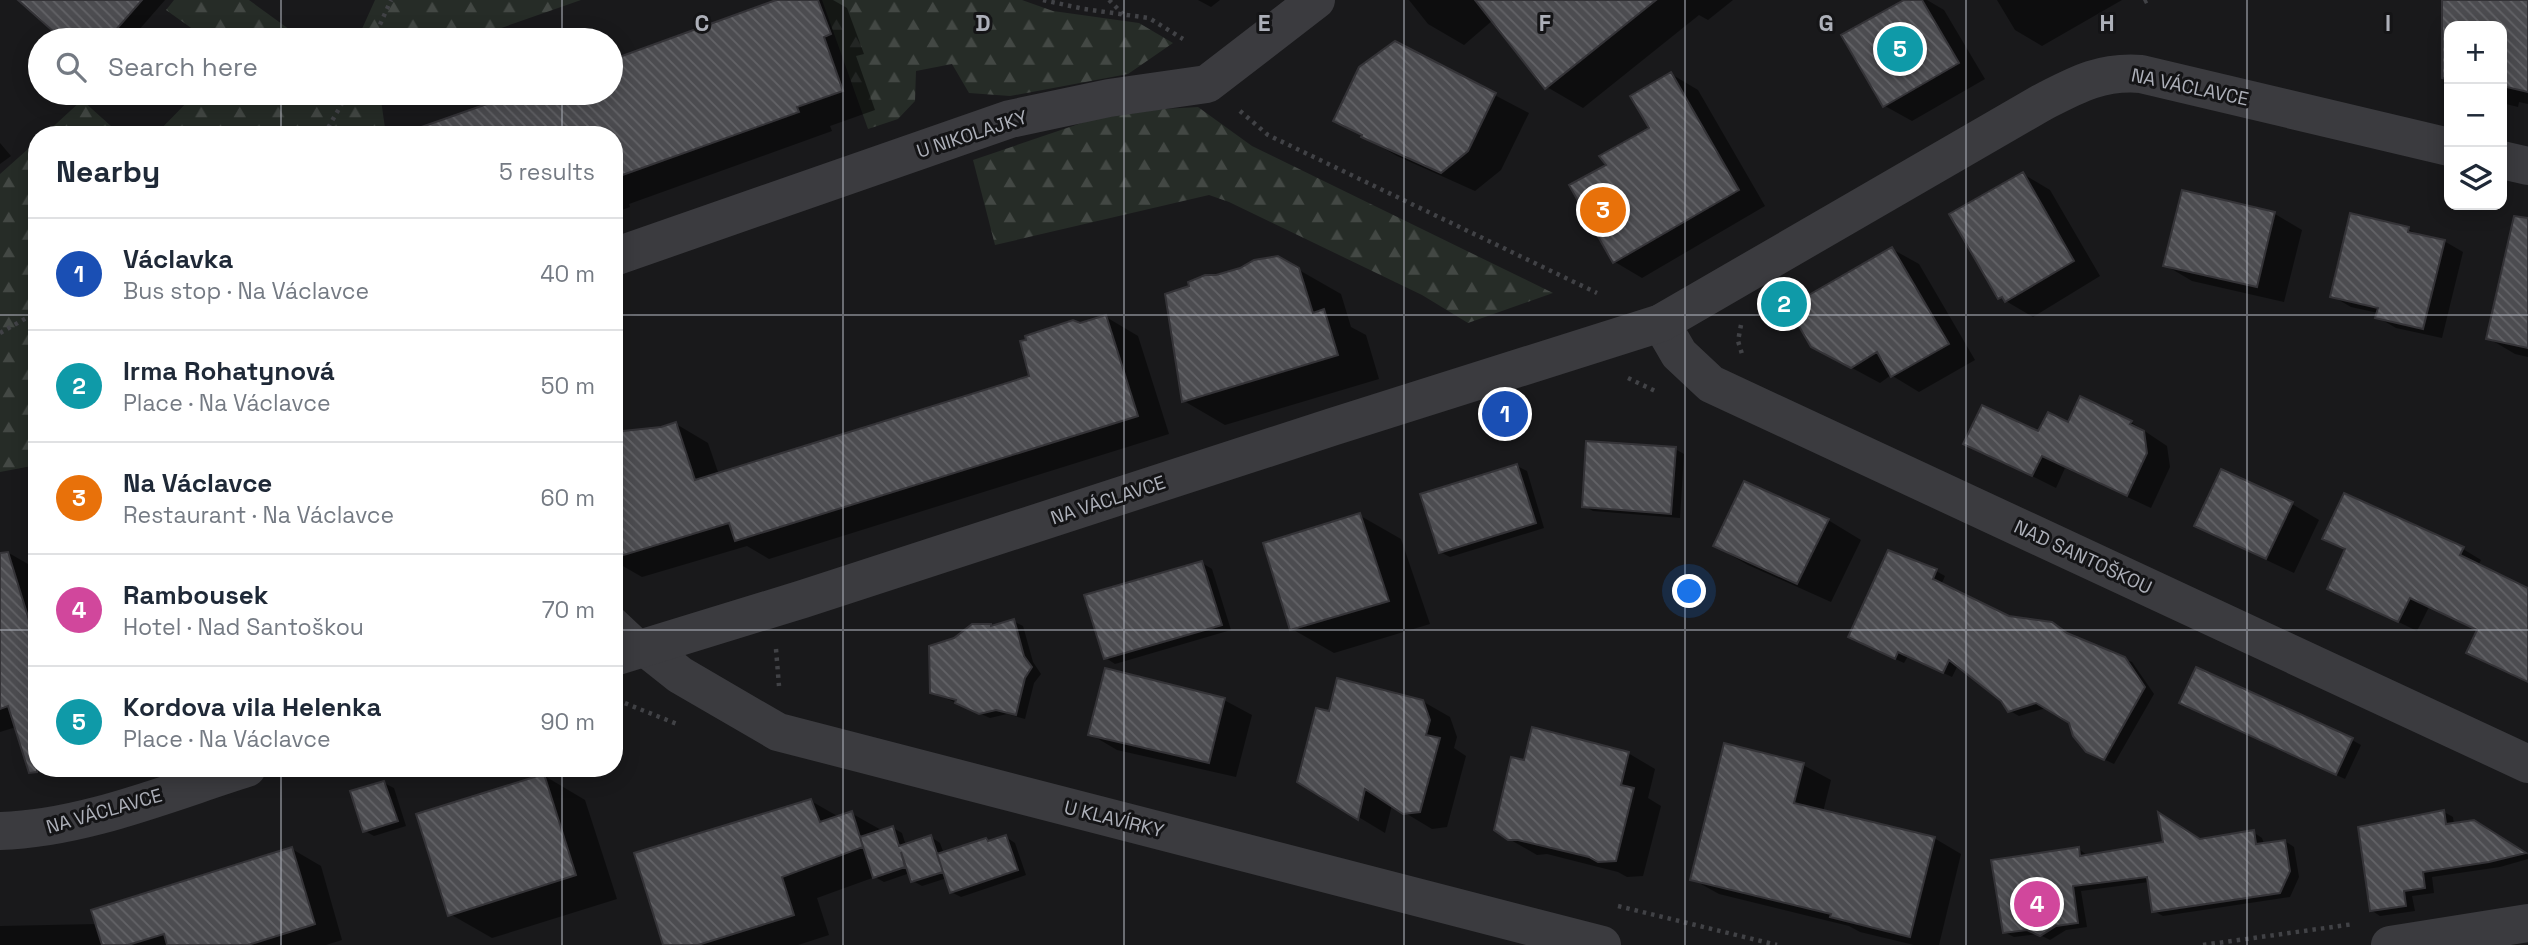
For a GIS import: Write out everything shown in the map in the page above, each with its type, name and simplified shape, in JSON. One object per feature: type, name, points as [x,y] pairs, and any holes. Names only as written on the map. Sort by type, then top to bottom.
[{"type":"street","name":"U NIKOLAJKY","points":[[623,254],[1010,120],[1110,98],[1207,84],[1316,0]]},
{"type":"street","name":"NA VÁCLAVCE","points":[[630,652],[1661,323],[2041,103],[2073,86],[2108,74],[2141,74],[2165,79],[2444,146]]},
{"type":"street","points":[[2507,161],[2528,166]]},
{"type":"street","name":"NAD SANTOŠKOU","points":[[1661,323],[1679,354],[1711,384],[2528,764]]},
{"type":"street","name":"U KLAVÍRKY","points":[[630,652],[680,675],[778,732],[1602,945]]},
{"type":"street","name":"NA VÁCLAVCE","points":[[0,831],[32,831],[76,821],[218,777]]},
{"type":"street","points":[[2390,945],[2528,923]]},
{"type":"path","points":[[378,28],[391,0]]},
{"type":"path","points":[[1043,0],[1149,18],[1183,39]]},
{"type":"path","points":[[1109,0],[1124,15]]},
{"type":"path","points":[[329,126],[341,105]]},
{"type":"path","points":[[1268,135],[1597,293]]},
{"type":"path","points":[[0,333],[28,317]]},
{"type":"green space","points":[[174,0],[249,0],[288,28],[191,28],[166,10]]},
{"type":"green space","points":[[375,0],[581,0],[501,28],[362,28]]},
{"type":"green space","points":[[822,0],[1022,0],[1053,11],[1139,23],[1173,43],[1128,74],[1010,96],[969,93],[952,64],[916,71],[915,101],[898,119],[868,129]]},
{"type":"green space","points":[[77,105],[88,105],[111,126],[54,126]]},
{"type":"green space","points":[[184,105],[382,105],[385,126],[164,126]]},
{"type":"green space","points":[[1198,107],[1252,146],[1553,293],[1468,323],[1422,295],[1229,202],[1209,195],[995,245],[973,160],[1114,112]]},
{"type":"green space","points":[[28,149],[28,467],[0,472],[0,174]]},
{"type":"building","points":[[18,0],[142,0],[118,28],[50,28]]},
{"type":"building","points":[[776,0],[818,0],[831,34],[824,37],[843,91],[797,107],[799,112],[623,175],[623,126],[424,126],[484,105],[623,105],[623,56]]},
{"type":"building","points":[[1475,0],[1656,0],[1545,89]]},
{"type":"building","points":[[1904,0],[1922,0],[1959,63],[1883,107],[1841,35]]},
{"type":"building","points":[[2442,0],[2528,0],[2528,92],[2507,87],[2507,21],[2444,21],[2442,78]]},
{"type":"building","points":[[1395,41],[1496,93],[1468,151],[1441,173],[1361,137],[1362,135],[1333,121],[1359,67]]},
{"type":"building","points":[[1671,72],[1739,190],[1613,263],[1569,185],[1606,165],[1599,156],[1649,128],[1630,96]]},
{"type":"building","points":[[2023,172],[2074,261],[2005,302],[2002,297],[1998,299],[1949,214]]},
{"type":"building","points":[[2182,190],[2275,212],[2257,287],[2163,266]]},
{"type":"building","points":[[2350,213],[2409,227],[2408,232],[2445,240],[2423,329],[2375,318],[2378,308],[2330,297]]},
{"type":"building","points":[[2514,216],[2528,218],[2528,348],[2486,339]]},
{"type":"building","points":[[1892,247],[1949,344],[1891,377],[1877,352],[1851,368],[1811,347],[1788,307]]},
{"type":"building","points":[[1278,256],[1299,268],[1313,313],[1324,309],[1338,355],[1182,402],[1165,294],[1189,286],[1188,282],[1205,275],[1216,275],[1240,268],[1254,260]]},
{"type":"building","points":[[1106,315],[1138,416],[735,541],[729,523],[623,555],[623,431],[661,427],[676,422],[695,480],[1029,376],[1020,341],[1026,340],[1025,336],[1073,320],[1080,323]]},
{"type":"building","points":[[2080,396],[2132,421],[2130,424],[2144,431],[2147,453],[2127,496],[2042,456],[2032,476],[1963,444],[1982,405],[2038,431],[2048,412],[2068,422]]},
{"type":"building","points":[[1586,441],[1676,447],[1671,514],[1582,507]]},
{"type":"building","points":[[1517,464],[1536,523],[1439,553],[1420,494]]},
{"type":"building","points":[[2221,469],[2293,502],[2266,559],[2194,526]]},
{"type":"building","points":[[1744,481],[1829,519],[1797,584],[1713,546]]},
{"type":"building","points":[[2344,493],[2464,547],[2460,555],[2528,588],[2528,682],[2466,653],[2477,630],[2410,598],[2398,622],[2327,589],[2345,549],[2322,539]]},
{"type":"building","points":[[1360,513],[1389,601],[1290,630],[1263,543]]},
{"type":"building","points":[[1888,550],[1937,569],[1933,579],[2009,616],[2052,622],[2067,633],[2125,657],[2145,687],[2104,760],[2086,752],[2073,736],[2069,723],[2036,703],[2008,712],[2001,701],[1949,660],[1943,673],[1898,652],[1895,659],[1848,637]]},
{"type":"building","points":[[8,552],[28,617],[28,770],[8,706],[0,709],[0,553]]},
{"type":"building","points":[[1202,561],[1222,625],[1104,659],[1084,595]]},
{"type":"building","points":[[1014,619],[1024,656],[1032,667],[1025,678],[1016,715],[996,710],[979,714],[955,703],[956,700],[930,693],[929,646],[954,638],[972,624],[991,626]]},
{"type":"building","points":[[2196,667],[2353,738],[2336,775],[2179,703]]},
{"type":"building","points":[[1105,668],[1225,698],[1209,763],[1088,735]]},
{"type":"building","points":[[1337,678],[1423,700],[1430,720],[1426,735],[1440,738],[1420,812],[1403,814],[1365,789],[1358,820],[1297,782],[1316,708],[1329,711]]},
{"type":"building","points":[[1532,727],[1629,752],[1621,785],[1634,788],[1616,861],[1598,862],[1589,857],[1508,840],[1494,830],[1511,757],[1524,760]]},
{"type":"building","points":[[1724,743],[1804,763],[1794,803],[1935,837],[1910,937],[1830,917],[1831,914],[1690,880]]},
{"type":"building","points":[[534,777],[545,777],[576,875],[448,916],[416,814]]},
{"type":"building","points":[[384,781],[398,821],[363,832],[350,791]]},
{"type":"building","points":[[811,799],[820,822],[852,811],[863,847],[782,877],[794,915],[698,945],[663,945],[634,853]]},
{"type":"building","points":[[2444,810],[2446,824],[2474,820],[2526,853],[2489,862],[2423,872],[2425,888],[2404,891],[2406,906],[2370,911],[2358,827]]},
{"type":"building","points":[[2158,812],[2200,839],[2254,830],[2256,844],[2285,840],[2290,871],[2280,893],[2152,912],[2147,877],[2073,886],[2078,923],[2056,926],[2040,936],[2027,930],[2003,933],[1991,860],[2079,847],[2080,856],[2163,842]]},
{"type":"building","points":[[893,826],[899,846],[931,835],[943,872],[911,882],[901,852],[905,867],[873,878],[860,837]]},
{"type":"building","points":[[1006,835],[1018,870],[950,893],[937,854],[986,838],[988,841]]},
{"type":"building","points":[[292,847],[315,924],[248,945],[167,945],[164,934],[128,945],[102,945],[91,910]]},
{"type":"place","name":"Kordova vila Helenka","points":[[1900,49]]},
{"type":"place","name":"Na Václavce","points":[[1603,210]]},
{"type":"place","name":"Irma Rohatynová","points":[[1784,304]]},
{"type":"place","name":"Václavka","points":[[1505,414]]},
{"type":"place","name":"Rambousek","points":[[2037,904]]}]
